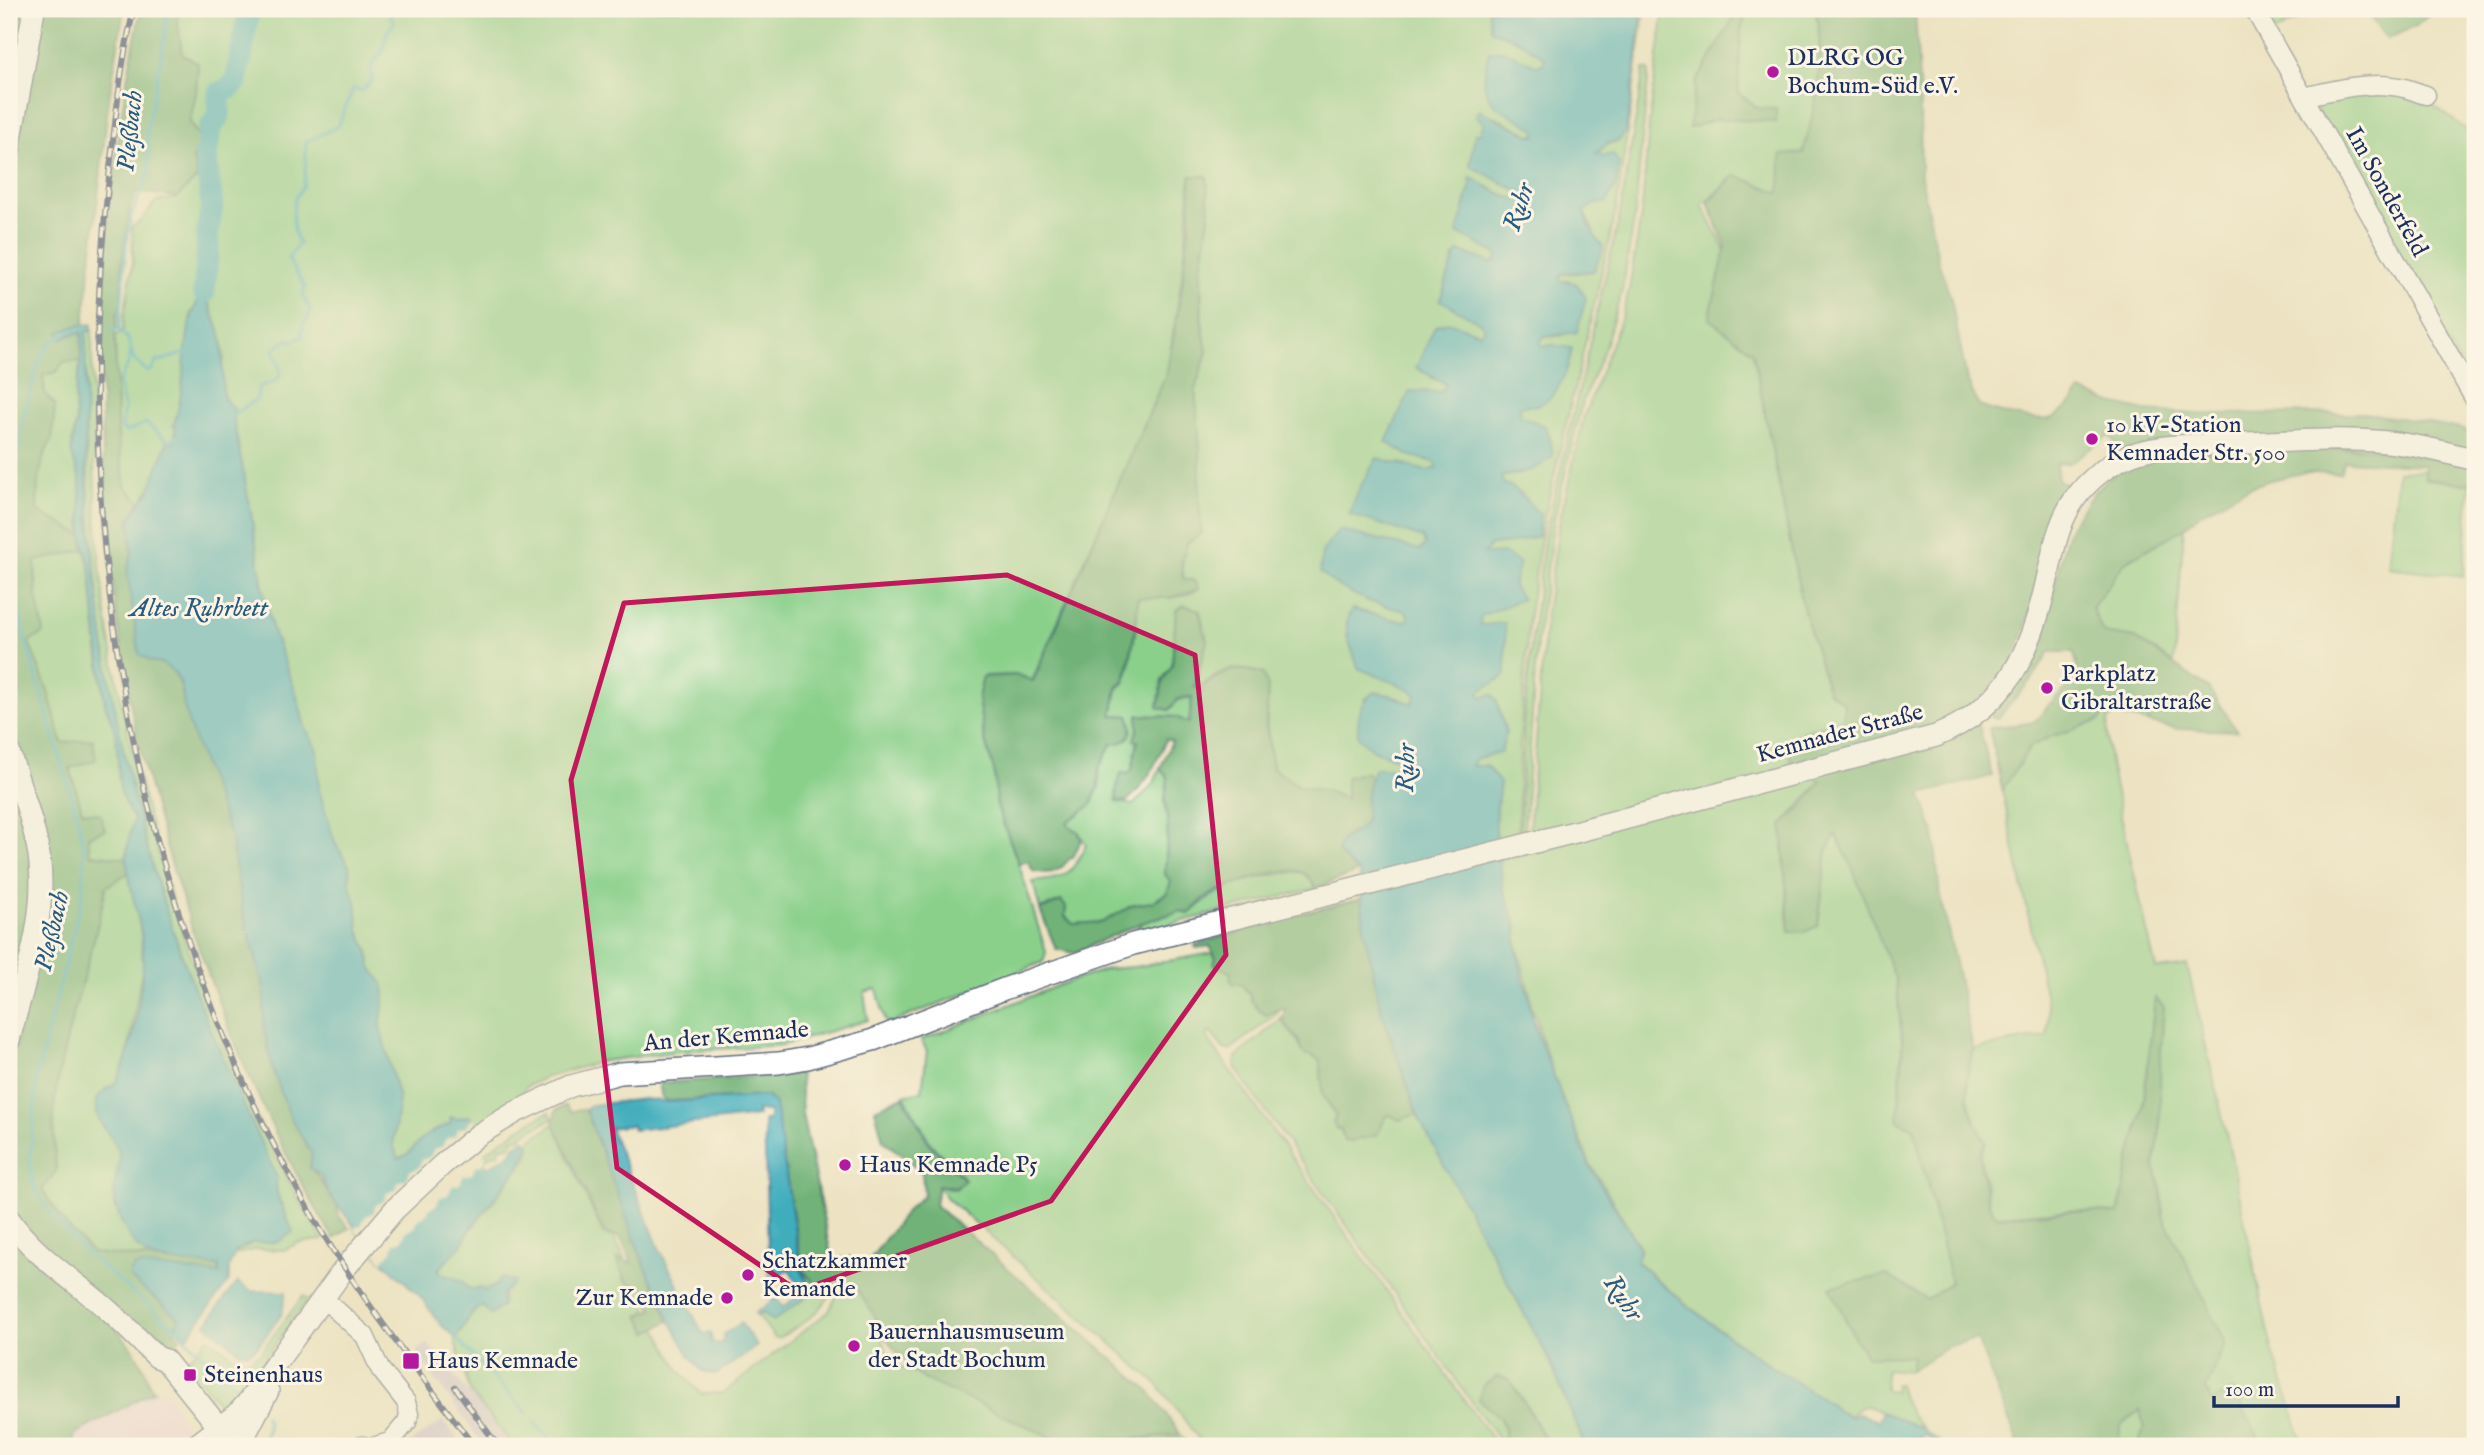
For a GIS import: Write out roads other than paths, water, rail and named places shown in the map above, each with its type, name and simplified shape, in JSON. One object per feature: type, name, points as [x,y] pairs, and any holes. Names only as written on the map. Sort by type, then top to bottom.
[{"type":"main road","points":[[9,150],[34,9]]},
{"type":"main road","name":"Kemnader Straße","points":[[1319,897],[1865,757],[1928,740],[1947,732],[1980,709],[2003,686],[2024,655],[2036,627],[2056,538],[2068,510],[2088,484],[2123,458],[2158,448],[2341,440],[2407,444],[2475,460]]},
{"type":"main road","points":[[9,752],[31,818],[41,880],[35,932],[9,1040]]},
{"type":"main road","name":"An der Kemnade","points":[[220,1442],[323,1298],[395,1209],[478,1135],[516,1112],[571,1086],[620,1073],[779,1063],[834,1051],[880,1038],[1080,961],[1133,944],[1319,897]]},
{"type":"main road","points":[[9,1219],[29,1244],[109,1311],[157,1357],[165,1360],[220,1442]]},
{"type":"street","name":"Im Sonderfeld","points":[[2254,9],[2475,400]]},
{"type":"street","points":[[2304,97],[2337,89],[2374,86],[2400,87],[2426,95]]},
{"type":"street","points":[[323,1298],[365,1336],[380,1369],[406,1402],[409,1414],[407,1422],[390,1442],[376,1446]]},
{"type":"water","name":"Ruhr","points":[[1488,9],[1642,9],[1625,132],[1620,140],[1609,143],[1596,153],[1604,156],[1613,154],[1619,163],[1616,185],[1607,202],[1585,210],[1591,230],[1603,246],[1601,253],[1594,271],[1560,275],[1561,281],[1576,283],[1586,298],[1577,332],[1544,337],[1540,342],[1543,346],[1572,348],[1568,364],[1551,397],[1537,405],[1520,406],[1521,416],[1545,426],[1553,456],[1533,469],[1501,477],[1503,483],[1518,492],[1540,514],[1538,536],[1491,545],[1484,554],[1504,553],[1520,563],[1513,586],[1522,599],[1481,616],[1480,625],[1505,623],[1506,675],[1479,692],[1481,697],[1493,695],[1496,699],[1506,732],[1501,753],[1477,758],[1471,766],[1486,765],[1500,783],[1495,821],[1503,890],[1516,925],[1516,945],[1539,1039],[1589,1165],[1640,1249],[1637,1262],[1705,1319],[1753,1354],[1828,1402],[1837,1411],[1850,1417],[1859,1414],[1878,1421],[1882,1412],[1923,1429],[1940,1442],[1939,1446],[1934,1446],[1935,1443],[1924,1434],[1922,1439],[1918,1437],[1914,1446],[1585,1446],[1549,1359],[1419,1119],[1380,1006],[1364,928],[1359,873],[1338,853],[1341,842],[1364,825],[1367,793],[1375,768],[1410,770],[1415,766],[1374,751],[1358,737],[1362,707],[1374,692],[1412,704],[1416,695],[1409,689],[1358,668],[1348,638],[1347,623],[1352,609],[1400,621],[1409,620],[1409,616],[1405,611],[1360,597],[1339,587],[1320,572],[1322,552],[1339,530],[1420,550],[1425,545],[1423,538],[1349,514],[1359,489],[1377,458],[1426,471],[1438,468],[1435,462],[1408,455],[1386,442],[1410,391],[1441,392],[1446,384],[1416,368],[1435,326],[1448,322],[1479,333],[1484,330],[1482,324],[1440,300],[1459,251],[1491,263],[1496,260],[1497,254],[1457,233],[1471,184],[1470,177],[1502,195],[1522,200],[1523,193],[1470,166],[1475,133],[1480,133],[1484,123],[1476,116],[1478,110],[1536,136],[1535,129],[1491,101],[1484,83],[1485,69],[1489,52],[1502,50],[1537,66],[1543,64],[1545,58],[1517,40],[1491,30]]},
{"type":"water","name":"Altes Ruhrbett","points":[[204,292],[222,338],[223,396],[229,405],[234,407],[234,423],[273,631],[296,693],[305,727],[317,750],[319,790],[335,843],[349,866],[359,931],[368,950],[371,967],[383,984],[385,993],[380,1027],[399,1099],[393,1144],[398,1158],[409,1152],[427,1135],[450,1124],[451,1117],[455,1119],[470,1116],[484,1164],[488,1167],[509,1155],[515,1145],[524,1139],[529,1147],[522,1163],[469,1230],[460,1247],[438,1269],[441,1274],[463,1281],[466,1287],[473,1290],[480,1287],[484,1291],[498,1285],[500,1277],[515,1282],[503,1293],[502,1306],[490,1315],[483,1306],[473,1311],[456,1338],[440,1324],[419,1295],[383,1262],[329,1195],[321,1176],[310,1168],[312,1154],[290,1116],[273,1070],[264,1027],[264,988],[243,913],[231,838],[190,728],[181,684],[175,673],[161,663],[152,662],[139,654],[127,571],[132,553],[130,519],[149,491],[167,443],[174,443],[176,427],[173,426],[181,393],[187,336],[196,304]]},
{"type":"water","points":[[92,324],[92,331],[86,332],[85,418],[91,536],[108,668],[134,798],[171,926],[213,1036],[277,1177],[278,1198],[293,1232],[278,1242],[252,1243],[236,1251],[229,1267],[229,1281],[186,1339],[176,1329],[175,1325],[180,1319],[130,1278],[130,1272],[137,1265],[219,1274],[219,1266],[156,1259],[139,1249],[132,1241],[121,1220],[115,1199],[114,1186],[119,1154],[96,1109],[100,1094],[118,1079],[128,1052],[138,1009],[143,952],[127,861],[134,819],[121,792],[116,735],[105,704],[90,567],[82,535],[80,479],[71,452],[76,423],[75,394],[81,361],[82,332],[61,339],[59,332]]},
{"type":"water","points":[[766,1096],[774,1103],[776,1111],[801,1269],[810,1289],[809,1295],[773,1321],[763,1312],[757,1316],[755,1313],[776,1298],[783,1307],[803,1292],[789,1269],[769,1281],[764,1120],[769,1120],[769,1111],[757,1111],[758,1116],[633,1130],[632,1125],[610,1128],[660,1250],[703,1334],[711,1333],[712,1342],[719,1344],[723,1341],[724,1334],[741,1323],[757,1346],[716,1375],[702,1371],[689,1355],[670,1321],[641,1256],[586,1110],[591,1105],[644,1099],[668,1102]]},
{"type":"water","points":[[237,1282],[251,1291],[286,1292],[282,1314],[257,1347],[248,1353],[239,1351],[206,1324]]},
{"type":"waterway","name":"Pleßbach","points":[[110,330],[119,330],[131,216],[149,172],[147,128],[168,9]]},
{"type":"waterway","name":"Altes Ruhrbett","points":[[204,292],[207,236],[212,206],[206,157],[210,128],[219,116],[219,93],[236,82],[249,9]]},
{"type":"waterway","points":[[234,414],[257,399],[259,387],[278,378],[280,370],[274,349],[288,340],[294,341],[302,337],[303,325],[310,310],[303,296],[305,287],[288,259],[299,243],[294,228],[293,210],[304,181],[306,142],[338,126],[353,89],[362,91],[372,80],[371,66],[383,50],[386,34],[394,23],[388,9]]},
{"type":"waterway","points":[[119,330],[128,339],[131,350],[129,362],[119,382],[124,407],[122,428],[126,432],[146,423],[168,441],[176,437]]},
{"type":"waterway","name":"Pleßbach","points":[[9,517],[9,495],[26,407],[40,358],[51,342],[62,336]]},
{"type":"waterway","points":[[132,352],[134,360],[147,371],[152,370],[156,362],[186,353]]},
{"type":"waterway","name":"Pleßbach","points":[[9,565],[24,635],[76,811],[85,852],[82,897],[37,1075],[30,1161],[33,1185],[50,1213],[83,1250],[177,1330]]},
{"type":"waterway","name":"Pleßbach","points":[[183,1336],[242,1392]]},
{"type":"waterway","points":[[456,1338],[527,1413]]},
{"type":"waterway","name":"Pleßbach","points":[[260,1445],[267,1431],[265,1416]]},
{"type":"waterway","points":[[535,1423],[556,1446]]},
{"type":"railway","points":[[134,9],[122,68],[110,168],[99,301],[98,434],[107,568],[126,700],[155,830],[194,957],[243,1081],[303,1200],[363,1295],[474,1446]]},
{"type":"railway","points":[[455,1387],[498,1446]]},
{"type":"place","name":"DLRG OG Bochum-Süd e.V.","points":[[1773,72]]},
{"type":"place","name":"10 kV-Station Kemnader Str. 500","points":[[2092,439]]},
{"type":"place","name":"Parkplatz Gibraltarstraße","points":[[2047,688]]},
{"type":"place","name":"Haus Kemnade P5","points":[[845,1165]]},
{"type":"place","name":"Schatzkammer Kemande","points":[[748,1275]]},
{"type":"place","name":"Zur Kemnade","points":[[727,1298]]},
{"type":"place","name":"Bauernhausmuseum der Stadt Bochum","points":[[854,1346]]},
{"type":"place","name":"Haus Kemnade","points":[[411,1361]]},
{"type":"place","name":"Steinenhaus","points":[[190,1375]]}]
